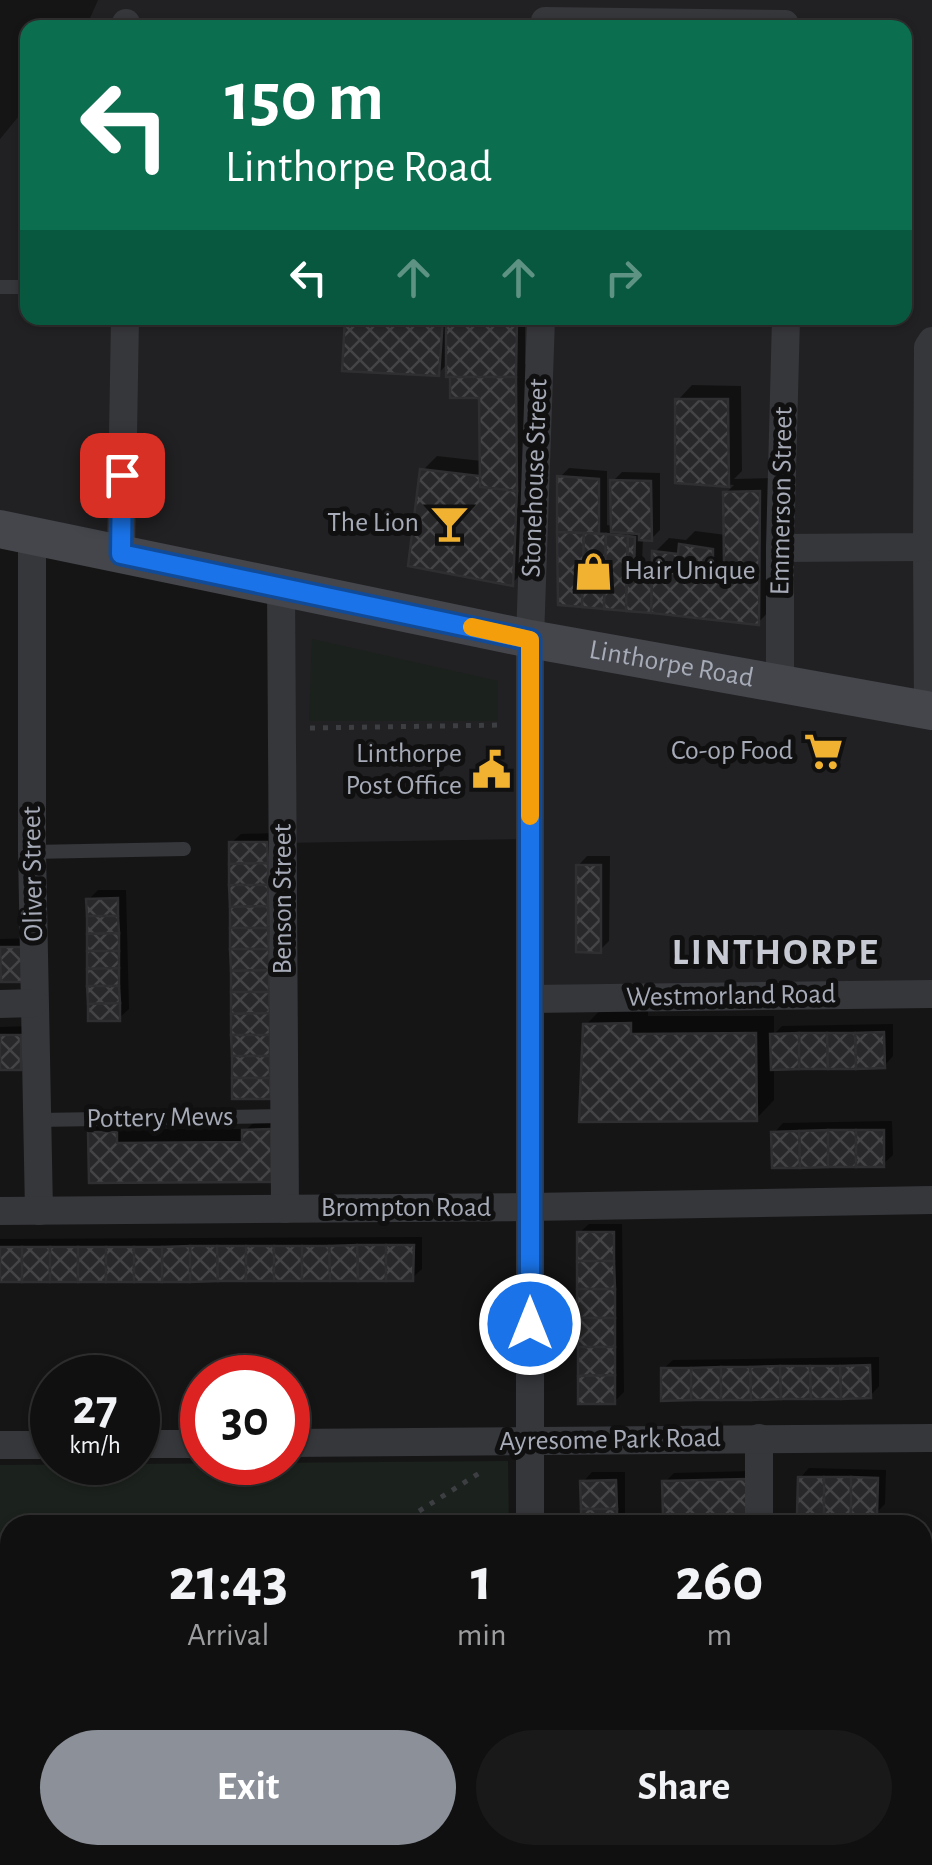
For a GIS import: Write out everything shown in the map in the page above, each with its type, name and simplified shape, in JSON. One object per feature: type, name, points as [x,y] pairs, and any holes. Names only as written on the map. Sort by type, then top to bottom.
[{"type":"street","points":[[121,554],[125,325]]},
{"type":"street","name":"Stonehouse Street","points":[[530,1515],[530,640],[540,325]]},
{"type":"street","name":"Emmerson Street","points":[[780,684],[786,325]]},
{"type":"street","points":[[930,711],[928,347],[932,341]]},
{"type":"street","name":"Linthorpe Road","points":[[16,533],[530,640],[930,711]]},
{"type":"street","name":"Oliver Street","points":[[16,533],[32,852],[38,1211]]},
{"type":"street","points":[[780,548],[927,547]]},
{"type":"street","name":"Benson Street","points":[[281,588],[285,1209]]},
{"type":"street","name":"Westmorland Road","points":[[530,999],[932,994]]},
{"type":"street","points":[[0,1004],[34,1003]]},
{"type":"street","name":"Brompton Road","points":[[0,1211],[530,1208],[932,1200]]},
{"type":"street","points":[[759,1438],[759,1515]]},
{"type":"street","name":"Ayresome Park Road","points":[[310,1443],[932,1438]]},
{"type":"street","points":[[0,1445],[30,1444]]},
{"type":"lane","points":[[32,852],[184,849]]},
{"type":"lane","name":"Pottery Mews","points":[[36,1120],[284,1116]]},
{"type":"path","points":[[282,729],[530,724]]},
{"type":"path","points":[[413,1515],[480,1473]]},
{"type":"shaded area","points":[[98,0],[932,0],[932,994],[530,999],[530,839],[283,843],[281,588],[0,524],[0,139],[20,115],[20,325],[912,325],[912,20],[89,20]]},
{"type":"shaded area","points":[[312,639],[498,681],[498,721],[309,721]]},
{"type":"shaded area","points":[[508,1461],[509,1515],[0,1515],[0,1465],[30,1465],[30,1485],[160,1485],[160,1464],[180,1464],[180,1485],[310,1485],[310,1463]]},
{"type":"building","points":[[345,325],[443,325],[439,376],[342,371]]},
{"type":"building","points":[[446,325],[517,325],[516,377],[446,377]]},
{"type":"building","points":[[450,377],[516,377],[517,491],[480,487],[479,398],[450,398]]},
{"type":"building","points":[[675,399],[728,399],[729,487],[675,483]]},
{"type":"building","points":[[420,469],[480,476],[480,487],[517,491],[513,586],[408,566]]},
{"type":"building","points":[[557,476],[599,479],[599,534],[557,532]]},
{"type":"building","points":[[610,480],[651,481],[652,541],[639,540],[639,534],[611,532]]},
{"type":"building","points":[[760,491],[759,625],[651,613],[652,551],[678,554],[679,544],[713,549],[713,564],[724,564],[723,492]]},
{"type":"building","points":[[557,532],[584,533],[582,607],[558,605]]},
{"type":"building","name":"Hair Unique","points":[[584,533],[606,534],[604,609],[582,607]]},
{"type":"building","points":[[606,534],[628,536],[626,611],[604,609]]},
{"type":"building","points":[[628,536],[635,537],[634,571],[652,572],[651,613],[626,611]]},
{"type":"building","points":[[229,842],[267,842],[268,863],[229,864]]},
{"type":"building","points":[[268,863],[268,885],[229,885],[229,864]]},
{"type":"building","points":[[576,865],[601,865],[601,953],[576,952]]},
{"type":"building","points":[[229,885],[268,885],[268,906],[230,907]]},
{"type":"building","points":[[118,898],[118,916],[87,916],[86,899]]},
{"type":"building","points":[[268,906],[268,928],[230,928],[230,907]]},
{"type":"building","points":[[87,916],[118,916],[119,933],[87,934]]},
{"type":"building","points":[[230,928],[268,928],[269,949],[230,949]]},
{"type":"building","points":[[119,933],[119,951],[87,951],[87,934]]},
{"type":"building","points":[[0,947],[26,947],[27,982],[1,982]]},
{"type":"building","points":[[230,949],[269,949],[269,970],[231,971]]},
{"type":"building","points":[[87,951],[119,951],[119,968],[87,969]]},
{"type":"building","points":[[119,968],[119,986],[87,986],[87,969]]},
{"type":"building","points":[[269,970],[269,992],[231,992],[231,971]]},
{"type":"building","points":[[87,986],[119,986],[120,1003],[88,1004]]},
{"type":"building","points":[[231,992],[269,992],[270,1013],[231,1014]]},
{"type":"building","points":[[120,1003],[120,1021],[88,1021],[88,1004]]},
{"type":"building","points":[[270,1013],[270,1035],[231,1035],[231,1014]]},
{"type":"building","points":[[631,1023],[631,1034],[756,1033],[757,1121],[579,1122],[583,1024]]},
{"type":"building","points":[[884,1032],[885,1068],[856,1069],[855,1033]]},
{"type":"building","points":[[799,1033],[827,1033],[828,1069],[799,1069]]},
{"type":"building","points":[[799,1033],[799,1069],[771,1070],[770,1034]]},
{"type":"building","points":[[827,1033],[855,1033],[856,1069],[828,1069]]},
{"type":"building","points":[[0,1035],[21,1035],[21,1070],[0,1070]]},
{"type":"building","points":[[231,1035],[270,1035],[270,1056],[232,1056]]},
{"type":"building","points":[[232,1056],[270,1056],[270,1078],[232,1078]]},
{"type":"building","points":[[232,1078],[270,1078],[271,1099],[232,1099]]},
{"type":"building","points":[[271,1129],[272,1182],[89,1183],[88,1132],[117,1132],[117,1143],[242,1142],[242,1130]]},
{"type":"building","points":[[828,1130],[856,1130],[856,1167],[828,1167]]},
{"type":"building","points":[[828,1130],[828,1167],[800,1168],[799,1131]]},
{"type":"building","points":[[856,1130],[884,1130],[884,1167],[856,1167]]},
{"type":"building","points":[[799,1131],[800,1168],[772,1168],[771,1132]]},
{"type":"building","points":[[577,1232],[614,1232],[614,1261],[577,1261]]},
{"type":"building","points":[[357,1245],[386,1245],[386,1281],[358,1281]]},
{"type":"building","points":[[357,1245],[358,1281],[330,1281],[329,1246]]},
{"type":"building","points":[[386,1245],[414,1245],[413,1281],[386,1281]]},
{"type":"building","points":[[190,1246],[217,1246],[218,1281],[190,1282]]},
{"type":"building","points":[[190,1246],[190,1282],[162,1282],[162,1247]]},
{"type":"building","points":[[217,1246],[246,1246],[246,1281],[218,1281]]},
{"type":"building","points":[[246,1246],[274,1246],[274,1281],[246,1281]]},
{"type":"building","points":[[274,1246],[302,1246],[302,1281],[274,1281]]},
{"type":"building","points":[[302,1246],[329,1246],[330,1281],[302,1281]]},
{"type":"building","points":[[0,1247],[22,1247],[22,1282],[0,1282]]},
{"type":"building","points":[[22,1247],[50,1247],[50,1282],[22,1282]]},
{"type":"building","points":[[50,1247],[78,1247],[78,1282],[50,1282]]},
{"type":"building","points":[[78,1247],[106,1247],[106,1282],[78,1282]]},
{"type":"building","points":[[106,1247],[134,1247],[134,1282],[106,1282]]},
{"type":"building","points":[[134,1247],[162,1247],[162,1282],[134,1282]]},
{"type":"building","points":[[577,1261],[614,1261],[615,1289],[577,1289]]},
{"type":"building","points":[[577,1289],[615,1289],[615,1318],[577,1318]]},
{"type":"building","points":[[577,1318],[615,1318],[615,1347],[578,1347]]},
{"type":"building","points":[[578,1347],[615,1347],[615,1375],[578,1376]]},
{"type":"building","points":[[870,1365],[871,1398],[841,1399],[840,1366]]},
{"type":"building","points":[[780,1366],[781,1399],[751,1400],[750,1367]]},
{"type":"building","points":[[780,1366],[810,1366],[811,1399],[781,1399]]},
{"type":"building","points":[[810,1366],[840,1366],[841,1399],[811,1399]]},
{"type":"building","points":[[721,1367],[721,1400],[691,1400],[691,1368]]},
{"type":"building","points":[[721,1367],[750,1367],[751,1400],[721,1400]]},
{"type":"building","points":[[661,1368],[691,1368],[691,1400],[661,1401]]},
{"type":"building","points":[[615,1375],[615,1404],[578,1404],[578,1376]]},
{"type":"building","points":[[798,1477],[824,1477],[824,1515],[797,1514]]},
{"type":"building","points":[[824,1477],[851,1477],[851,1515],[824,1515]]},
{"type":"building","points":[[851,1477],[878,1478],[877,1515],[851,1515]]},
{"type":"building","points":[[746,1479],[747,1515],[663,1515],[662,1481]]},
{"type":"building","points":[[616,1480],[617,1509],[581,1509],[580,1481]]},
{"type":"building","points":[[581,1509],[617,1509],[617,1515],[581,1515]]},
{"type":"slow traffic","points":[[472,627],[530,640],[530,816]]},
{"type":"place","name":"The Lion","points":[[449,523]]},
{"type":"place","name":"Hair Unique","points":[[594,571]]},
{"type":"place","name":"Co-op Food","points":[[823,751]]},
{"type":"place","name":"Linthorpe Post Office","points":[[492,770]]},
{"type":"district","name":"LINTHORPE","points":[[776,953]]},
{"type":"route","points":[[122,475],[121,554],[530,640],[530,1324]]}]
